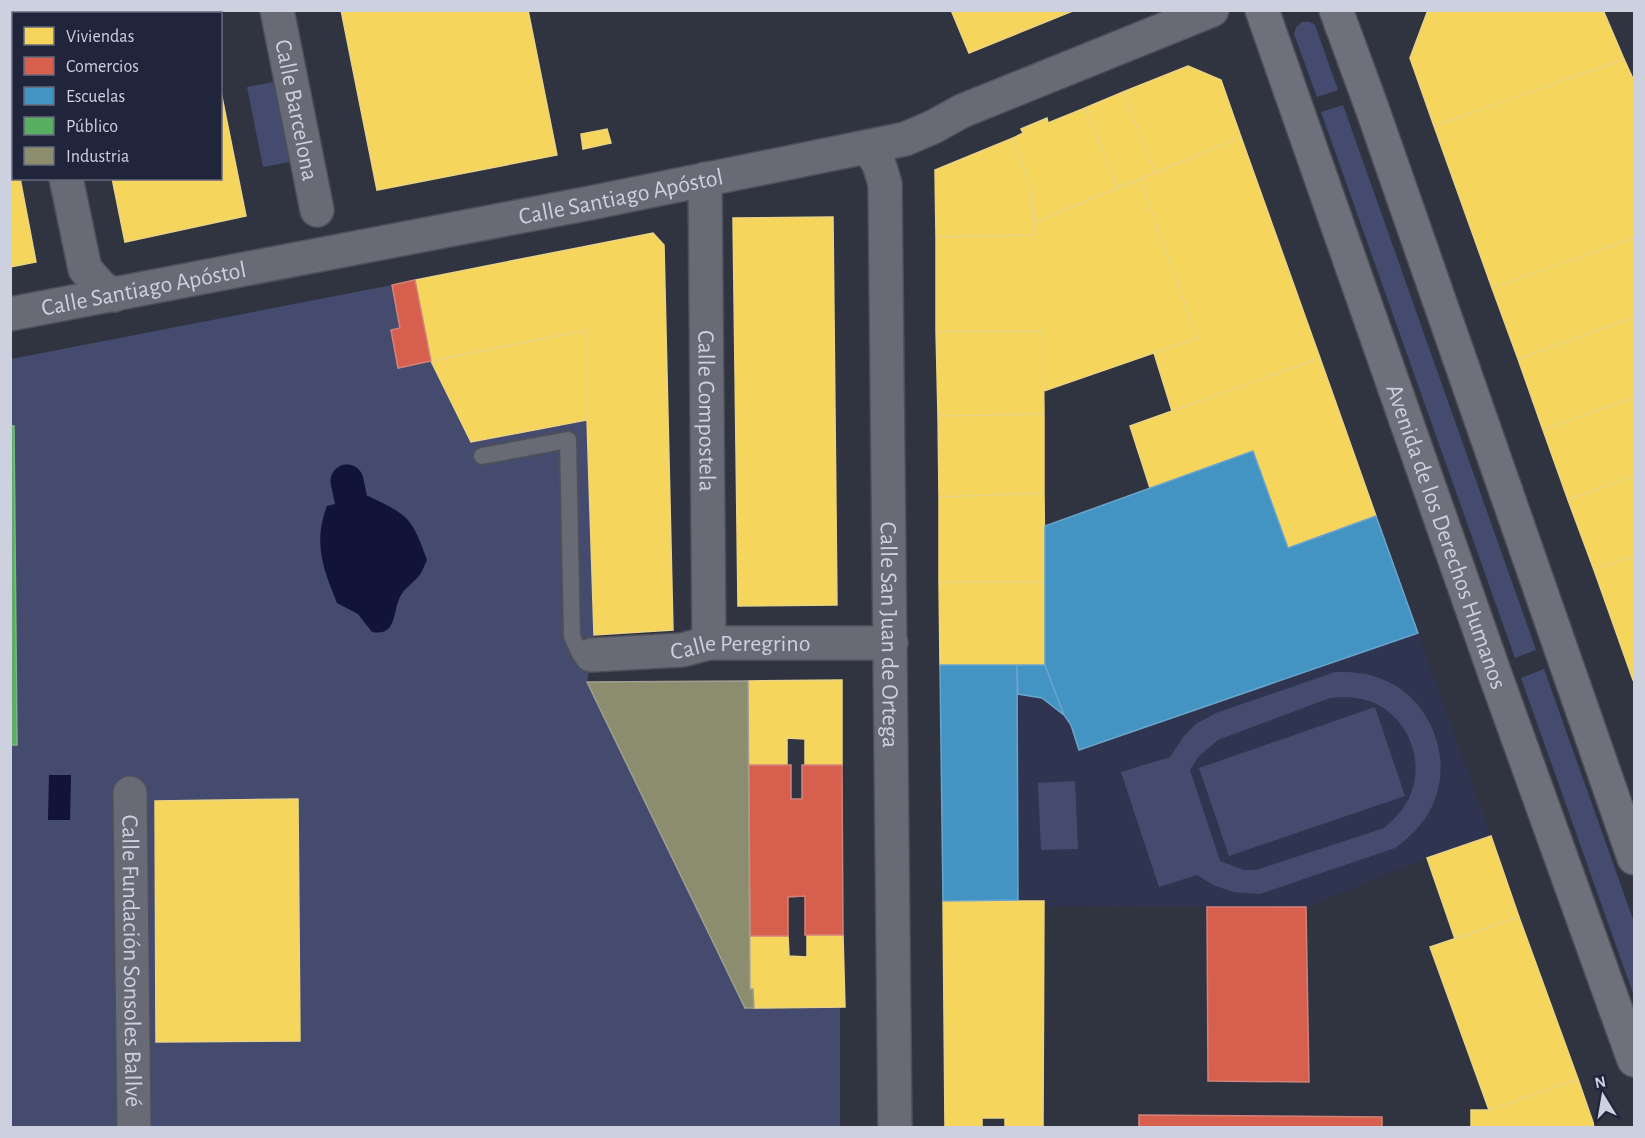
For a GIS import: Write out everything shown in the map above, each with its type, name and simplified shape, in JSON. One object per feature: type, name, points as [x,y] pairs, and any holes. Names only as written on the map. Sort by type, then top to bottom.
[{"type":"street","name":"Calle Barcelona","points":[[277,10],[317,210]]},
{"type":"street","name":"Calle Santiago Apóstol","points":[[10,314],[905,139],[962,111],[1212,10]]},
{"type":"street","name":"Avenida de los Derechos Humanos","points":[[1262,10],[1496,676],[1635,1060]]},
{"type":"street","points":[[1336,10],[1635,858]]},
{"type":"street","name":"Calle San Juan de Ortega","points":[[868,147],[879,164],[885,184],[895,1128]]},
{"type":"street","name":"Calle Compostela","points":[[705,179],[709,643]]},
{"type":"street","points":[[66,180],[84,269],[102,288],[114,295]]},
{"type":"street","name":"Calle Peregrino","points":[[591,655],[682,650],[709,643],[891,643]]},
{"type":"street","name":"Calle Fundación Sonsoles Ballvé","points":[[130,793],[134,1128]]},
{"type":"lane","points":[[482,456],[568,440],[572,636],[580,654],[591,655]]},
{"type":"shaded area","points":[[1302,22],[1315,25],[1338,90],[1317,97],[1294,34],[1296,27]]},
{"type":"shaded area","points":[[279,81],[295,161],[263,167],[247,87]]},
{"type":"shaded area","points":[[1343,105],[1536,650],[1515,658],[1321,112]]},
{"type":"shaded area","points":[[392,285],[400,328],[391,330],[398,367],[431,361],[471,442],[587,420],[594,635],[587,683],[745,1008],[840,1007],[840,1127],[11,1127],[10,745],[17,744],[14,426],[11,426],[11,359]],"holes":[[[298,799],[300,1041],[157,1042]]]},
{"type":"shaded area","points":[[1253,451],[1376,516],[1491,836],[1416,862],[1306,907],[1044,906],[1044,901],[943,901],[940,665],[1045,664],[1045,526]]},
{"type":"shaded area","points":[[368,496],[392,508],[407,519],[417,535],[427,560],[419,575],[401,595],[390,626],[380,632],[372,632],[358,614],[337,603],[324,567],[320,544],[327,506]]},
{"type":"shaded area","points":[[1544,669],[1634,922],[1634,996],[1521,678]]},
{"type":"shaded area","points":[[1335,672],[1350,672],[1376,677],[1394,685],[1409,696],[1431,726],[1440,762],[1440,781],[1435,799],[1419,826],[1395,848],[1260,894],[1233,892],[1213,885],[1197,875],[1159,887],[1121,772],[1170,757],[1184,736],[1196,724],[1216,713]],"holes":[[[1345,697],[1366,700],[1383,708],[1395,717],[1411,742],[1416,771],[1413,786],[1403,808],[1384,828],[1256,870],[1244,870],[1220,861],[1190,770],[1198,757],[1218,740],[1330,698]]]},
{"type":"shaded area","points":[[1375,707],[1405,796],[1229,856],[1199,768]]},
{"type":"shaded area","points":[[49,775],[71,775],[70,820],[48,820]]},
{"type":"shaded area","points":[[1075,781],[1078,849],[1041,850],[1038,783]]},
{"type":"building: Viviendas","points":[[78,10],[206,10],[206,12],[78,12]]},
{"type":"building: Viviendas","points":[[341,10],[528,10],[557,155],[377,190]]},
{"type":"building: Viviendas","points":[[951,10],[1075,10],[969,53]]},
{"type":"building: Viviendas","points":[[1428,10],[1603,10],[1624,59],[1434,126],[1410,58]]},
{"type":"building: Viviendas","points":[[1624,59],[1634,81],[1634,238],[1492,288],[1434,126]]},
{"type":"building: Viviendas","points":[[1188,66],[1221,80],[1241,137],[1155,173],[1123,92]]},
{"type":"building: Viviendas","points":[[1123,92],[1155,173],[1117,188],[1085,108]]},
{"type":"building: Viviendas","points":[[222,97],[246,216],[125,242],[112,180],[222,180]]},
{"type":"building: Viviendas","points":[[1085,108],[1117,188],[1035,222],[1029,183],[1013,138],[1023,133],[1021,129],[1047,118],[1048,123]]},
{"type":"building: Viviendas","points":[[10,129],[12,180],[20,180],[36,262],[10,267]]},
{"type":"building: Viviendas","points":[[607,129],[611,143],[583,149],[581,134]]},
{"type":"building: Viviendas","points":[[1241,137],[1320,358],[1172,411],[1154,353],[1197,338],[1140,179]]},
{"type":"building: Viviendas","points":[[1013,138],[1029,183],[1035,235],[936,237],[935,170]]},
{"type":"building: Viviendas","points":[[1140,179],[1197,338],[1044,391],[1043,331],[936,331],[936,237],[1035,235],[1035,222]]},
{"type":"building: Viviendas","points":[[833,217],[837,605],[738,606],[733,218]]},
{"type":"building: Viviendas","points":[[653,233],[664,245],[673,630],[594,635],[587,420],[587,330],[431,361],[415,280]]},
{"type":"building: Viviendas","points":[[1634,238],[1634,317],[1518,359],[1492,288]]},
{"type":"building: Viviendas","points":[[1634,317],[1634,397],[1543,430],[1518,359]]},
{"type":"building: Viviendas","points":[[587,330],[587,420],[471,442],[431,361]]},
{"type":"building: Viviendas","points":[[936,331],[1043,331],[1044,414],[938,416]]},
{"type":"building: Viviendas","points":[[1320,358],[1376,516],[1288,548],[1253,451],[1150,488],[1130,426]]},
{"type":"building: Viviendas","points":[[1634,397],[1634,476],[1568,500],[1543,430]]},
{"type":"building: Viviendas","points":[[1044,414],[1044,493],[939,497],[938,416]]},
{"type":"building: Viviendas","points":[[1634,476],[1634,556],[1594,570],[1568,500]]},
{"type":"building: Viviendas","points":[[1044,493],[1045,582],[939,582],[939,497]]},
{"type":"building: Viviendas","points":[[1634,556],[1634,680],[1633,680],[1594,570]]},
{"type":"building: Viviendas","points":[[939,582],[1045,582],[1045,665],[940,665]]},
{"type":"building: Viviendas","points":[[842,680],[842,765],[805,765],[805,739],[787,738],[787,765],[749,765],[748,681]]},
{"type":"building: Viviendas","points":[[298,799],[300,1041],[156,1042],[155,801]]},
{"type":"building: Viviendas","points":[[1491,836],[1519,917],[1455,939],[1427,858]]},
{"type":"building: Viviendas","points":[[943,901],[1044,901],[1043,1128],[1005,1128],[1005,1118],[982,1118],[982,1128],[945,1128]]},
{"type":"building: Viviendas","points":[[1519,917],[1578,1079],[1489,1110],[1430,947]]},
{"type":"building: Viviendas","points":[[807,935],[843,935],[845,1007],[754,1008],[753,989],[750,989],[750,936],[788,936],[789,956],[807,957]]},
{"type":"building: Viviendas","points":[[1578,1079],[1595,1128],[1471,1128],[1471,1110],[1489,1110]]},
{"type":"building: Comercios","points":[[415,280],[431,361],[398,368],[391,330],[400,328],[392,285]]},
{"type":"building: Comercios","points":[[749,765],[791,765],[791,799],[802,799],[802,765],[842,765],[843,935],[805,935],[805,896],[788,897],[788,936],[750,936]]},
{"type":"building: Comercios","points":[[1207,907],[1306,907],[1309,1082],[1208,1081]]},
{"type":"building: Comercios","points":[[1139,1115],[1382,1117],[1382,1128],[1139,1128]]},
{"type":"building: Escuelas","points":[[1253,451],[1288,548],[1376,516],[1418,633],[1079,750],[1071,725],[1064,715],[1045,665],[1045,526]]},
{"type":"building: Escuelas","points":[[940,665],[1017,665],[1018,900],[943,901]]},
{"type":"building: Escuelas","points":[[1017,665],[1045,665],[1064,715],[1042,698],[1018,694]]},
{"type":"building: Público","points":[[10,426],[14,426],[17,745],[10,745]]},
{"type":"building: Industria","points":[[748,681],[750,989],[753,989],[754,1008],[745,1008],[587,682]]},
{"type":"waterway","points":[[347,481],[351,500]]}]
